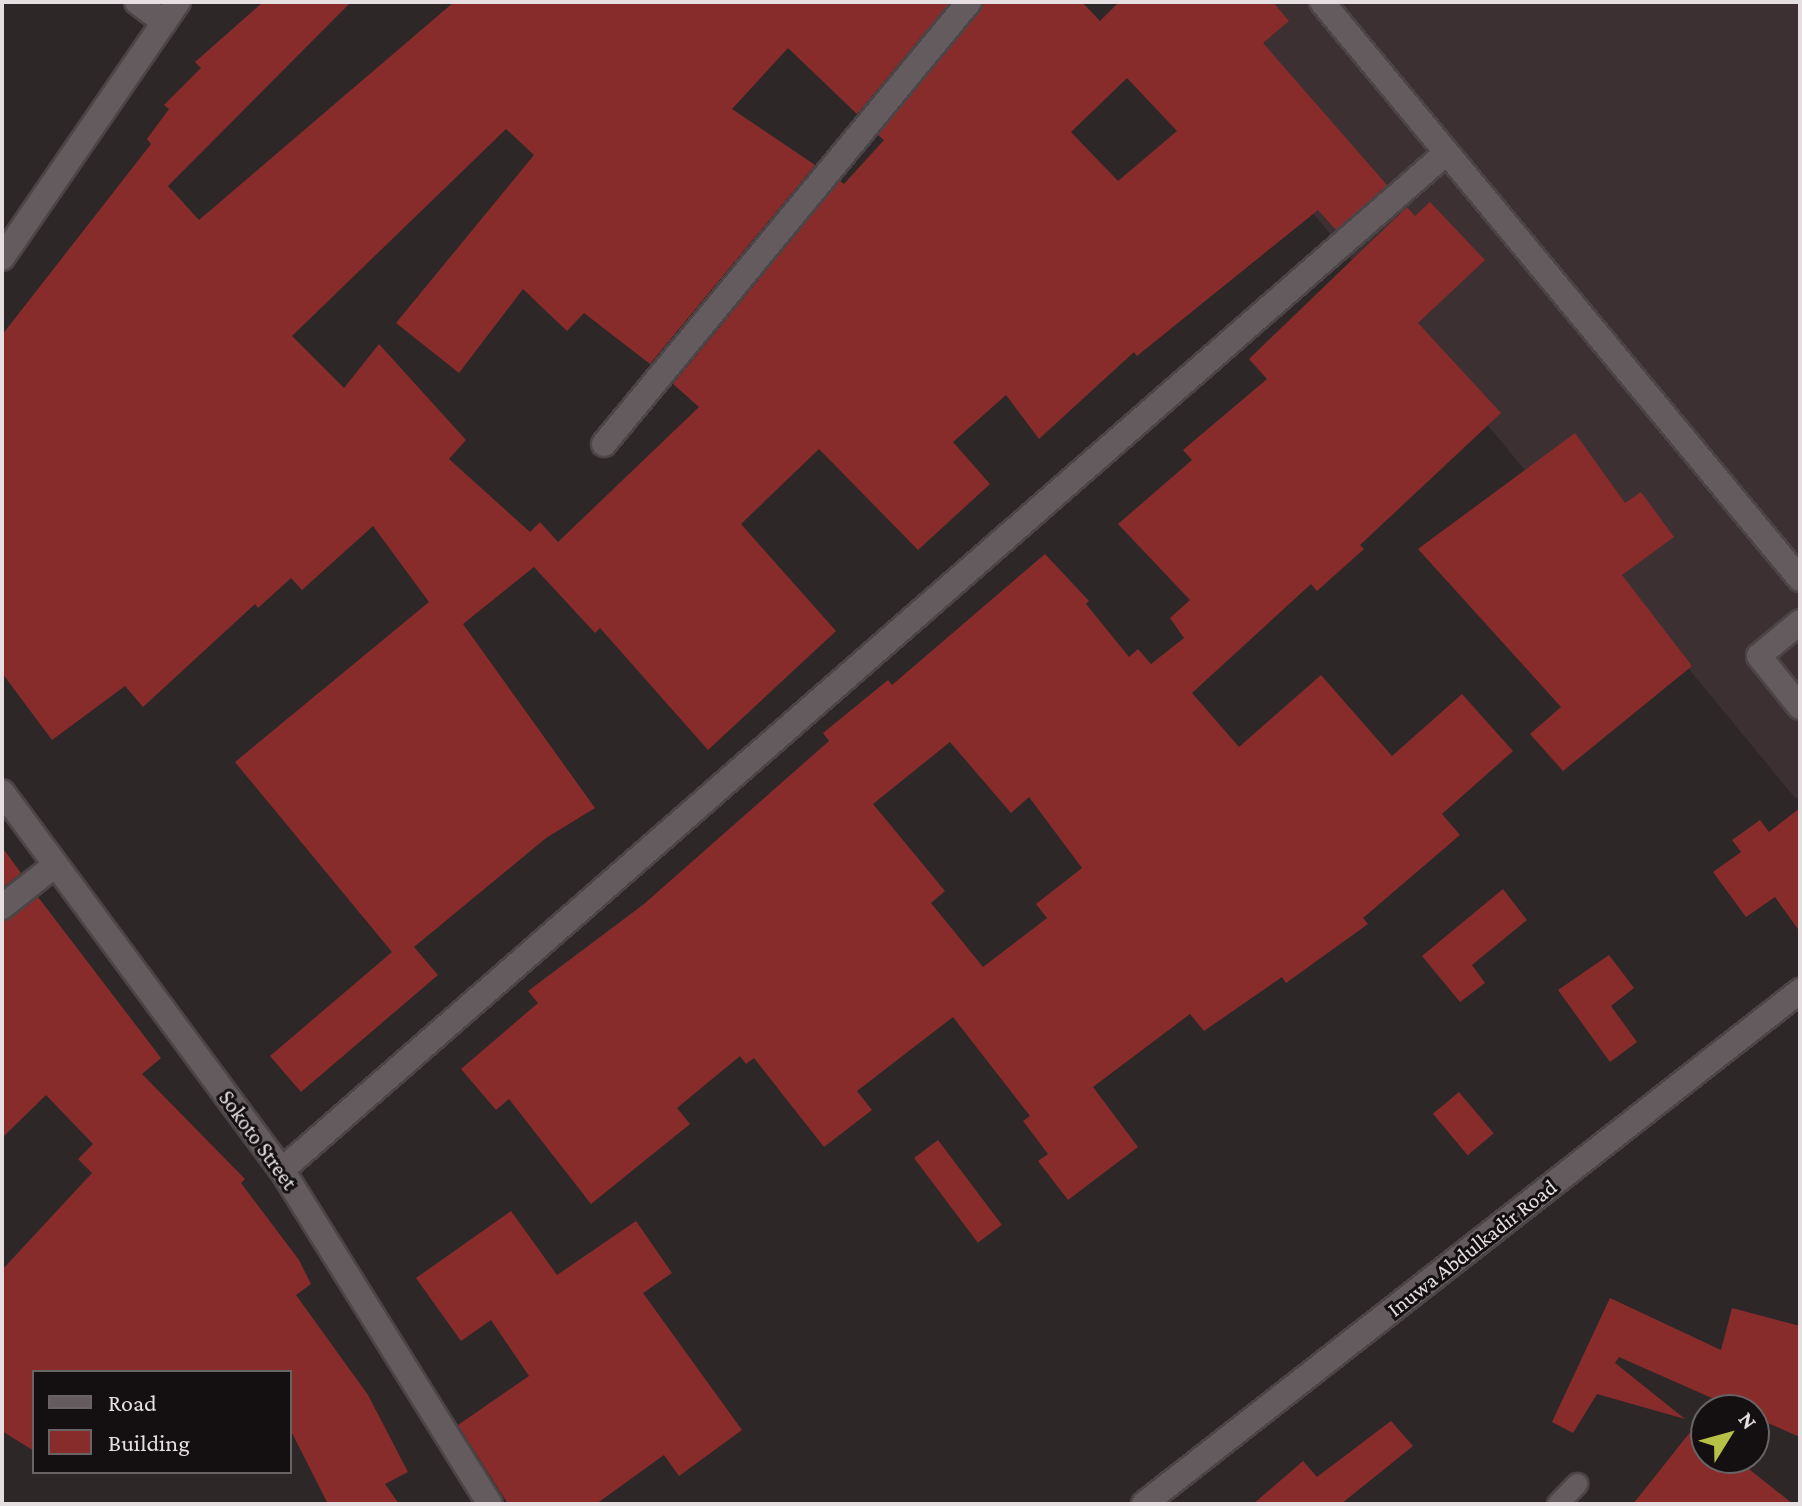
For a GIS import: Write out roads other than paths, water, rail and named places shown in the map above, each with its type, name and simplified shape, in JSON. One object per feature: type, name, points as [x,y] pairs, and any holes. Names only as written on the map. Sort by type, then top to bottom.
[{"type":"street","points":[[2,258],[171,12],[137,2]]},
{"type":"street","points":[[604,444],[969,2]]},
{"type":"street","points":[[1322,2],[1444,155],[1800,579]]},
{"type":"street","points":[[282,1170],[1444,155]]},
{"type":"street","points":[[1800,622],[1759,656],[1800,707]]},
{"type":"street","name":"Sokoto Street","points":[[2,792],[282,1170],[490,1504]]},
{"type":"street","points":[[2,907],[54,866]]},
{"type":"street","name":"Inuwa Abdulkadir Road","points":[[1144,1504],[1800,991]]},
{"type":"lane","points":[[1558,1504],[1577,1484]]}]
